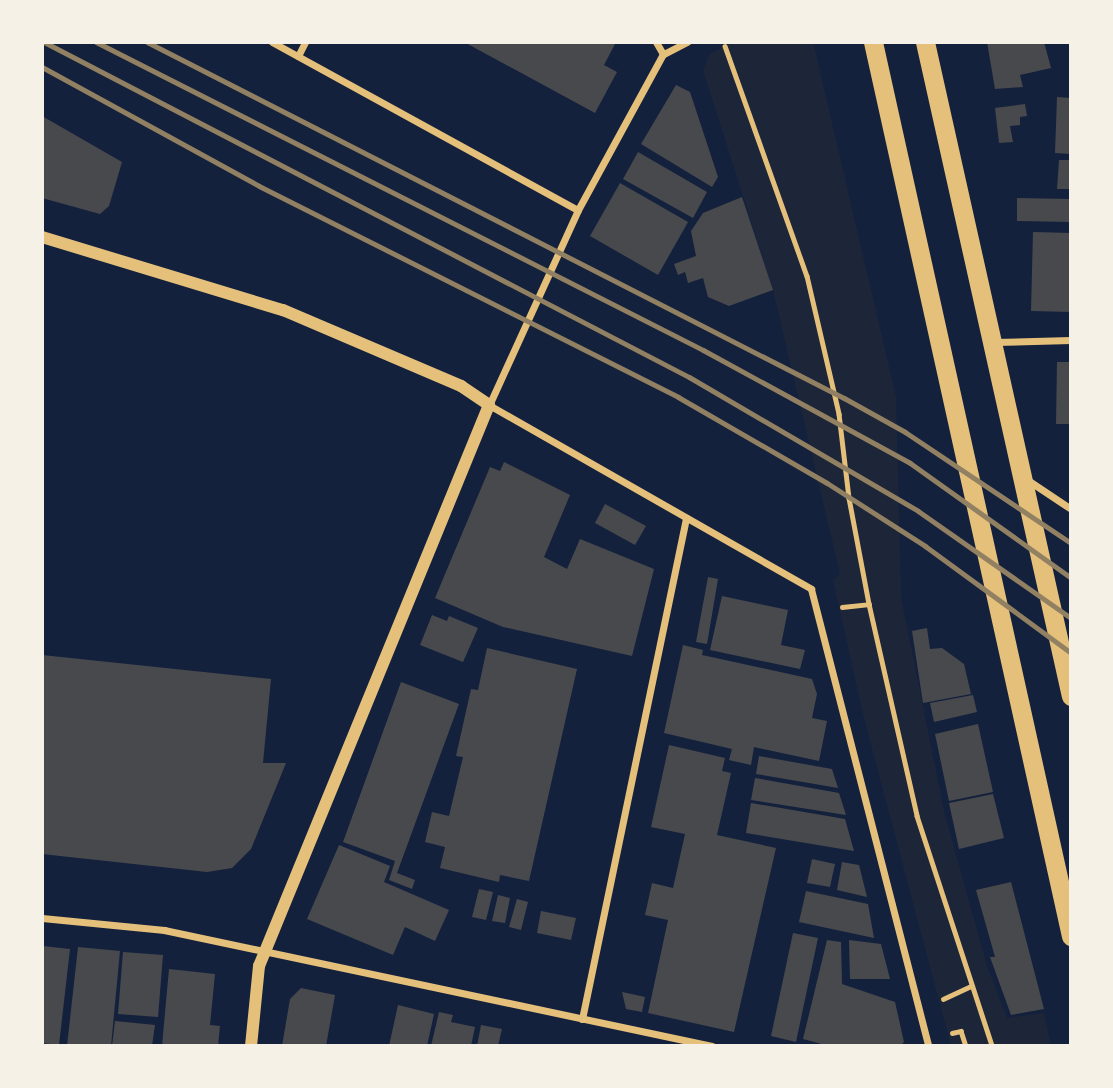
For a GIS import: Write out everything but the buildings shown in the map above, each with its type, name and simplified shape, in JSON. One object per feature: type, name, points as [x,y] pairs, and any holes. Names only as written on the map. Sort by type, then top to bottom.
[{"type":"highway","points":[[873,42],[1071,936]]},
{"type":"highway","points":[[925,42],[1071,696]]},
{"type":"street","points":[[272,42],[578,210]]},
{"type":"street","points":[[298,56],[305,42]]},
{"type":"street","points":[[656,42],[663,54]]},
{"type":"street","points":[[251,1046],[265,952],[489,405],[578,210],[663,54],[687,42]]},
{"type":"street","points":[[42,237],[283,310],[461,386],[489,405],[811,589],[929,1046]]},
{"type":"street","points":[[992,342],[1071,340]]},
{"type":"street","points":[[1023,477],[1071,509]]},
{"type":"street","points":[[582,1019],[686,518]]},
{"type":"street","points":[[42,918],[164,930],[712,1046]]},
{"type":"path","points":[[724,46],[807,276],[839,414],[849,498],[892,708],[918,816],[992,1046]]},
{"type":"path","points":[[944,1007],[942,999],[971,986]]},
{"type":"path","points":[[951,1033],[961,1031],[966,1046]]},
{"type":"path","points":[[986,1046],[987,1036]]},
{"type":"shaded area","points":[[732,42],[813,42],[896,397],[901,597],[944,811],[987,966],[1007,1018],[1044,1013],[1051,1046],[951,1046],[864,718],[833,580],[840,574],[773,290],[703,70],[710,54]]},
{"type":"railway","points":[[44,42],[689,377],[918,511],[1071,618]]},
{"type":"railway","points":[[96,42],[703,350],[910,463],[1071,578]]},
{"type":"railway","points":[[147,42],[844,398],[905,432],[1071,543]]},
{"type":"railway","points":[[42,67],[259,186],[678,397],[827,483],[925,546],[1071,653]]}]
